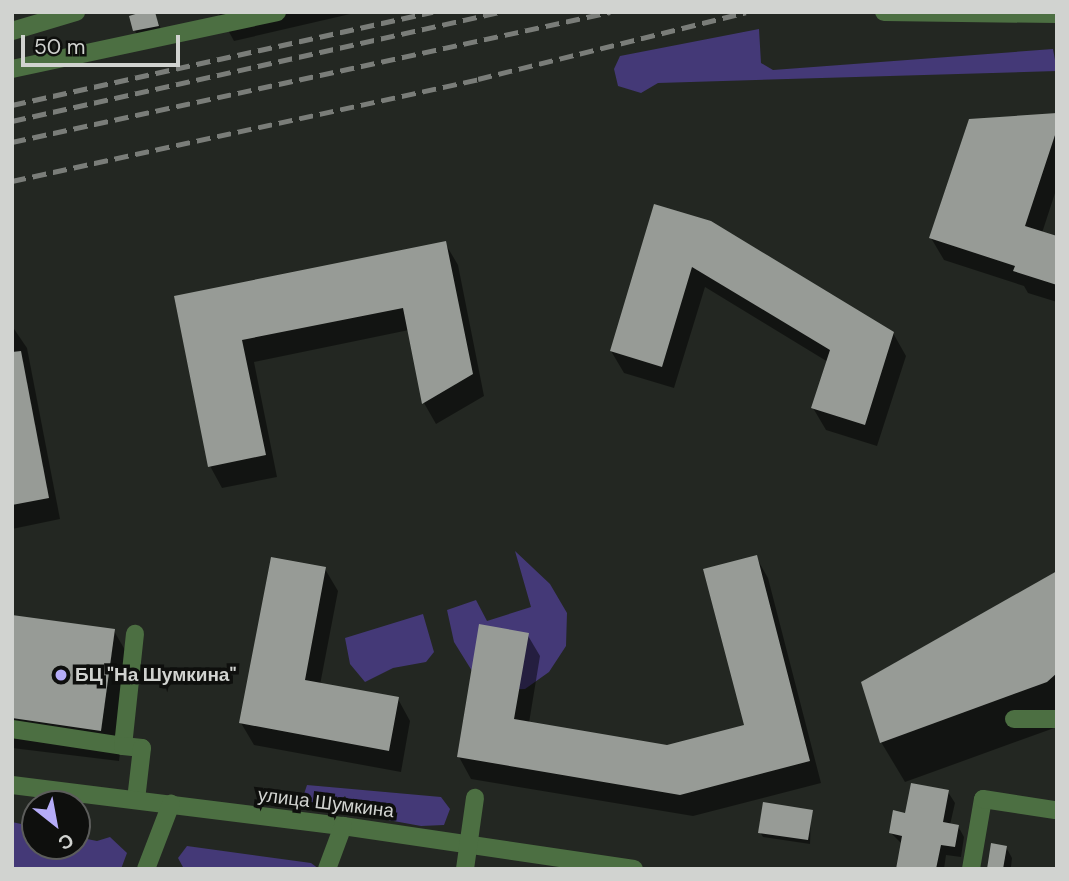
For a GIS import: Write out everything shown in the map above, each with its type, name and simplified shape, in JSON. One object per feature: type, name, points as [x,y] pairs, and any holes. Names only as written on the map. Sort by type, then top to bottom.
[{"type":"street","points":[[12,31],[76,12]]},
{"type":"street","points":[[12,69],[196,21],[277,12]]},
{"type":"street","points":[[884,12],[1057,14]]},
{"type":"street","points":[[123,746],[135,634]]},
{"type":"street","points":[[1014,719],[1057,719]]},
{"type":"street","points":[[12,729],[142,748],[136,800]]},
{"type":"street","name":"улица Шумкина","points":[[12,785],[344,826],[634,869]]},
{"type":"street","points":[[465,869],[475,798]]},
{"type":"street","points":[[971,869],[983,799],[1055,810]]},
{"type":"street","points":[[146,869],[171,804]]},
{"type":"street","points":[[327,869],[344,826]]},
{"type":"shaded area","points":[[759,29],[761,63],[773,70],[1053,49],[1057,71],[658,83],[641,93],[618,86],[614,69],[620,56]]},
{"type":"shaded area","points":[[515,551],[550,584],[567,613],[566,646],[549,672],[525,689],[497,690],[477,679],[454,642],[447,610],[476,600],[487,621],[531,607]]},
{"type":"shaded area","points":[[423,614],[434,652],[426,662],[393,668],[365,682],[350,664],[345,638]]},
{"type":"shaded area","points":[[307,785],[441,797],[450,809],[444,825],[421,826],[355,814],[345,796],[329,810],[310,808],[303,797]]},
{"type":"shaded area","points":[[12,822],[21,824],[21,860],[91,860],[91,840],[110,837],[127,853],[121,869],[12,869]]},
{"type":"shaded area","points":[[187,846],[311,863],[319,869],[184,869],[178,858]]},
{"type":"building","points":[[155,12],[159,26],[133,31],[129,16]]},
{"type":"building","points":[[1057,113],[1057,129],[1025,226],[1057,236],[1057,285],[1013,271],[1015,266],[929,238],[969,119]]},
{"type":"building","points":[[654,204],[711,221],[894,332],[865,425],[811,408],[830,350],[692,267],[662,367],[610,351]]},
{"type":"building","points":[[446,241],[473,374],[422,404],[403,308],[242,340],[266,455],[208,467],[174,296]]},
{"type":"building","points":[[21,351],[49,498],[12,505],[12,352]]},
{"type":"building","points":[[757,555],[810,761],[680,795],[457,757],[479,624],[529,633],[514,719],[667,745],[744,725],[703,569]]},
{"type":"building","points":[[271,557],[326,567],[305,680],[399,697],[389,751],[239,723]]},
{"type":"building","points":[[1057,571],[1057,673],[1047,682],[880,743],[861,682]]},
{"type":"building","name":"БЦ \"На Шумкина\"","points":[[12,615],[115,629],[101,731],[12,718]]},
{"type":"building","points":[[911,783],[949,790],[943,822],[959,825],[955,847],[941,845],[936,869],[896,869],[902,836],[889,833],[893,810],[905,813]]},
{"type":"building","points":[[763,802],[813,810],[808,840],[758,833]]},
{"type":"building","points":[[991,843],[1007,846],[1003,869],[987,869]]},
{"type":"railway","points":[[12,105],[433,12]]},
{"type":"railway","points":[[12,121],[499,12]]},
{"type":"railway","points":[[12,142],[610,12]]},
{"type":"railway","points":[[12,181],[478,79],[746,12]]},
{"type":"place","name":"БЦ \"На Шумкина\"","points":[[61,675]]}]
